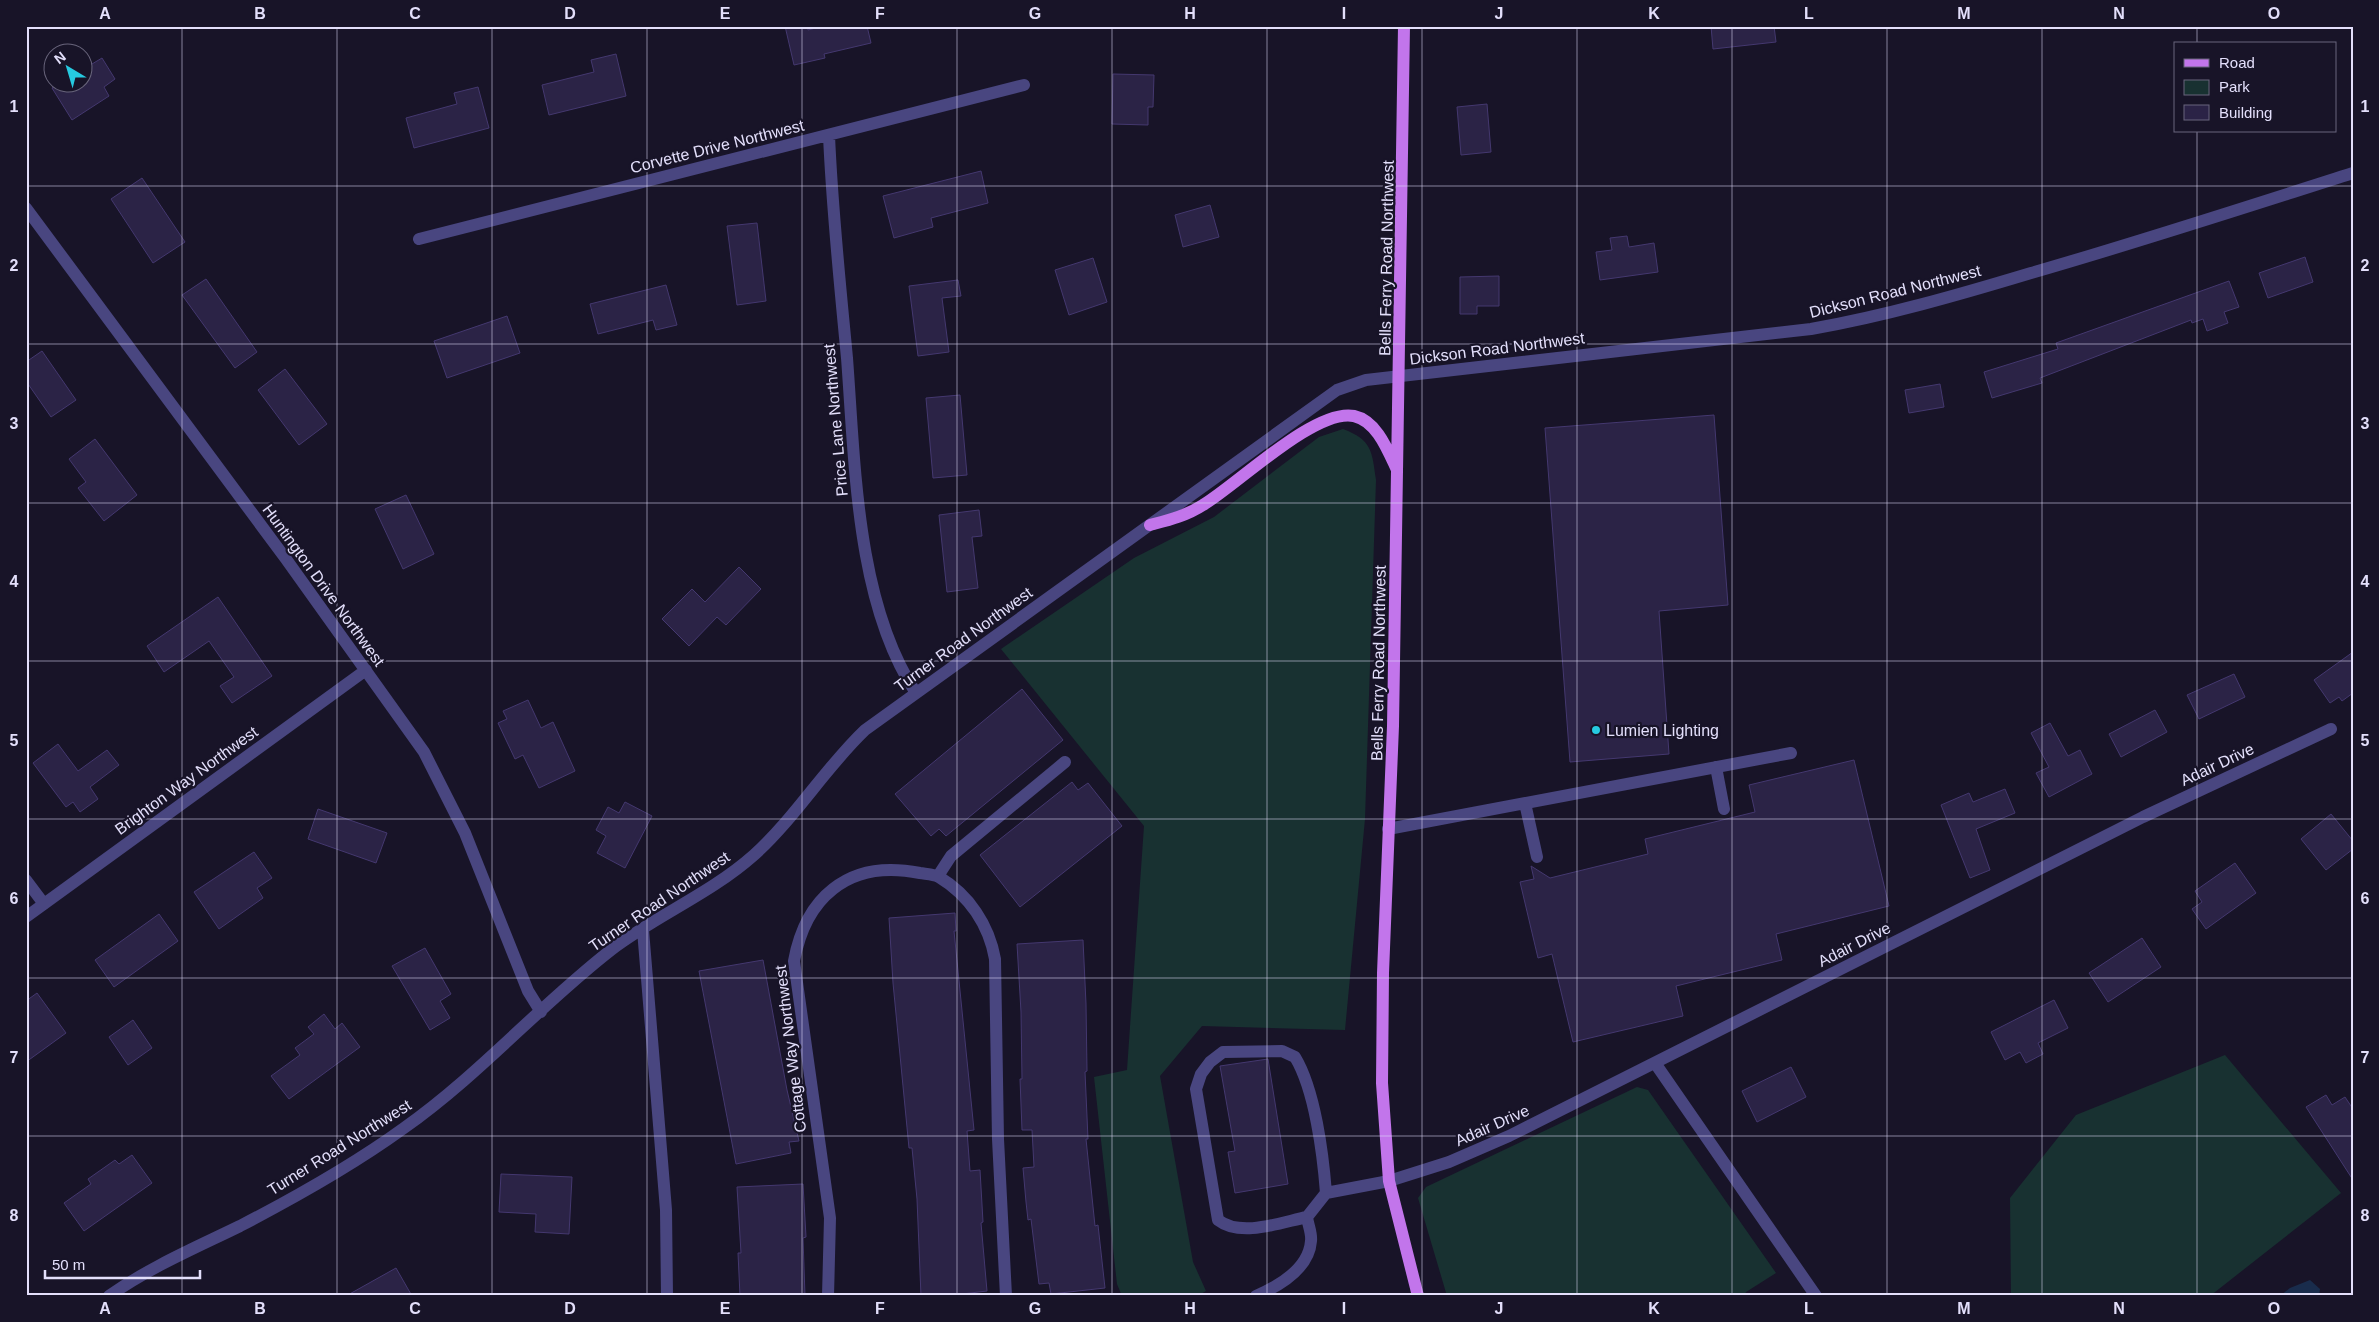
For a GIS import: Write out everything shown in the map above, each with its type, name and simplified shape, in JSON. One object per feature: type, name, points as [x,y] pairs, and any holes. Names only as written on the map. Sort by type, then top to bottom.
[{"type":"main road","name":"Bells Ferry Road Northwest","points":[[1404,26],[1394,726],[1383,973],[1382,1083],[1389,1181],[1418,1296]]},
{"type":"main road","points":[[1150,525],[1183,517],[1204,505],[1296,436],[1324,420],[1343,415],[1356,416],[1375,430],[1382,438],[1399,472]]},
{"type":"street","name":"Corvette Drive Northwest","points":[[419,239],[1024,85]]},
{"type":"street","name":"Price Lane Northwest","points":[[829,135],[860,509],[874,599],[888,639],[905,676],[916,692]]},
{"type":"street","name":"Dickson Road Northwest","points":[[1400,376],[1794,331],[1856,321],[1924,304],[2069,262],[2353,173]]},
{"type":"street","name":"Huntington Drive Northwest","points":[[26,208],[366,670],[424,752],[465,833],[528,991],[540,1012]]},
{"type":"street","name":"Turner Road Northwest","points":[[109,1296],[161,1263],[269,1211],[398,1132],[460,1084],[613,949],[695,899],[754,855],[800,805],[847,747],[865,730],[1337,390],[1366,380],[1400,376]]},
{"type":"street","name":"Brighton Way Northwest","points":[[26,917],[366,670]]},
{"type":"street","name":"Adair Drive","points":[[1389,1181],[1449,1162],[1509,1136],[2143,817],[2331,729]]},
{"type":"street","points":[[1388,829],[1791,753]]},
{"type":"street","points":[[1006,1296],[998,1139],[995,959],[993,943],[984,923],[970,903],[938,876],[950,856],[1065,762]]},
{"type":"street","points":[[1716,767],[1724,809]]},
{"type":"street","points":[[1525,804],[1537,857]]},
{"type":"street","name":"Cottage Way Northwest","points":[[828,1296],[830,1218],[795,981],[794,961],[799,938],[814,909],[833,888],[859,875],[882,868],[938,876]]},
{"type":"street","points":[[26,880],[44,904]]},
{"type":"street","points":[[643,930],[666,1210],[667,1296]]},
{"type":"street","points":[[1224,1051],[1282,1051],[1295,1057],[1306,1080],[1324,1164],[1326,1193],[1307,1218],[1252,1228],[1236,1226],[1218,1220],[1196,1089],[1202,1074],[1211,1060],[1224,1051]]},
{"type":"street","points":[[1656,1063],[1816,1296]]},
{"type":"street","points":[[1326,1193],[1389,1181]]},
{"type":"street","points":[[1256,1296],[1269,1290],[1298,1269],[1309,1255],[1312,1239],[1307,1218]]},
{"type":"green space","points":[[1343,429],[1360,438],[1369,448],[1376,480],[1365,819],[1345,1030],[1202,1026],[1160,1076],[1193,1262],[1206,1291],[1197,1296],[1122,1296],[1117,1284],[1094,1077],[1127,1070],[1144,826],[1001,649],[1134,558],[1214,517],[1319,437]]},
{"type":"green space","points":[[2225,1055],[2341,1193],[2210,1296],[2011,1296],[2010,1198],[2076,1115]]},
{"type":"green space","points":[[1637,1087],[1648,1090],[1776,1273],[1746,1292],[1744,1296],[1447,1296],[1418,1198],[1426,1187]]},
{"type":"water","points":[[2310,1280],[2320,1289],[2319,1296],[2280,1296],[2290,1288]]},
{"type":"building","points":[[785,26],[807,26],[808,30],[823,26],[867,26],[871,43],[824,54],[825,58],[794,65]]},
{"type":"building","points":[[1711,26],[1774,26],[1776,42],[1713,49]]},
{"type":"building","points":[[616,54],[626,96],[549,115],[542,85],[594,72],[591,60]]},
{"type":"building","points":[[102,58],[115,79],[104,87],[109,96],[72,120],[54,92],[92,92],[92,64]]},
{"type":"building","points":[[1113,74],[1154,75],[1153,107],[1148,107],[1148,125],[1112,124]]},
{"type":"building","points":[[478,87],[489,128],[414,148],[406,118],[457,104],[454,93]]},
{"type":"building","points":[[1487,104],[1491,152],[1461,155],[1457,107]]},
{"type":"building","points":[[981,171],[988,203],[931,218],[933,227],[894,238],[883,196]]},
{"type":"building","points":[[142,178],[185,242],[153,263],[111,199]]},
{"type":"building","points":[[1210,205],[1219,237],[1183,247],[1175,215]]},
{"type":"building","points":[[757,223],[766,301],[737,305],[727,226]]},
{"type":"building","points":[[1627,236],[1629,247],[1654,243],[1658,272],[1600,280],[1596,252],[1612,250],[1610,238]]},
{"type":"building","points":[[2305,257],[2313,282],[2268,298],[2259,273]]},
{"type":"building","points":[[1093,258],[1107,302],[1069,315],[1055,270]]},
{"type":"building","points":[[1499,276],[1499,306],[1477,306],[1477,314],[1460,314],[1460,277]]},
{"type":"building","points":[[206,279],[257,352],[235,368],[182,295]]},
{"type":"building","points":[[958,280],[961,296],[942,298],[949,352],[918,356],[909,286]]},
{"type":"building","points":[[2229,281],[2239,307],[2224,312],[2228,323],[2207,331],[2203,319],[2192,323],[2191,320],[2040,378],[2042,383],[1992,398],[1984,372],[2058,349],[2056,343]]},
{"type":"building","points":[[666,285],[677,325],[656,330],[653,320],[598,334],[590,304]]},
{"type":"building","points":[[507,316],[520,353],[447,378],[434,341]]},
{"type":"building","points":[[42,351],[76,400],[51,417],[26,381],[26,362]]},
{"type":"building","points":[[285,369],[327,424],[299,445],[258,390]]},
{"type":"building","points":[[1940,384],[1944,407],[1909,413],[1905,390]]},
{"type":"building","points":[[960,395],[967,475],[933,478],[926,398]]},
{"type":"building","points":[[1714,415],[1728,605],[1659,611],[1669,754],[1570,762],[1545,428]]},
{"type":"building","points":[[95,439],[137,495],[104,521],[78,488],[86,482],[69,459]]},
{"type":"building","points":[[406,495],[434,554],[403,569],[375,509]]},
{"type":"building","points":[[979,510],[982,536],[972,537],[978,588],[947,592],[939,515]]},
{"type":"building","points":[[739,567],[761,589],[726,625],[717,617],[689,646],[662,619],[692,589],[705,602]]},
{"type":"building","points":[[218,597],[272,676],[232,703],[220,686],[234,677],[209,641],[164,672],[147,646]]},
{"type":"building","points":[[2353,652],[2353,693],[2342,701],[2339,697],[2330,703],[2314,680]]},
{"type":"building","points":[[2234,674],[2245,697],[2199,719],[2187,695]]},
{"type":"building","points":[[1022,689],[1063,740],[946,836],[939,829],[931,836],[895,794]]},
{"type":"building","points":[[528,700],[541,728],[553,722],[575,771],[539,788],[523,755],[515,759],[498,723],[507,719],[503,711]]},
{"type":"building","points":[[2155,710],[2167,732],[2121,757],[2109,734]]},
{"type":"building","points":[[2050,723],[2068,756],[2080,750],[2092,774],[2049,797],[2036,773],[2049,767],[2031,733]]},
{"type":"building","points":[[58,744],[78,771],[107,750],[119,765],[90,787],[98,799],[80,812],[73,802],[66,807],[33,763]]},
{"type":"building","points":[[1854,760],[1889,906],[1776,934],[1782,960],[1676,986],[1683,1016],[1573,1042],[1552,954],[1538,958],[1520,882],[1534,879],[1531,866],[1550,878],[1648,854],[1645,839],[1755,812],[1749,785]]},
{"type":"building","points":[[1072,782],[1078,790],[1088,783],[1122,826],[1020,907],[980,855]]},
{"type":"building","points":[[2005,789],[2015,813],[1976,829],[1990,870],[1970,878],[1941,805],[1969,793],[1973,802]]},
{"type":"building","points":[[625,802],[652,816],[625,868],[597,853],[606,836],[596,830],[608,807],[619,813]]},
{"type":"building","points":[[318,809],[387,833],[376,863],[308,839]]},
{"type":"building","points":[[2331,814],[2353,841],[2353,849],[2326,870],[2301,839]]},
{"type":"building","points":[[254,852],[272,878],[257,888],[263,898],[219,929],[194,892]]},
{"type":"building","points":[[2235,863],[2256,893],[2206,929],[2192,909],[2202,902],[2195,891]]},
{"type":"building","points":[[955,913],[956,931],[954,931],[974,1130],[967,1131],[970,1171],[980,1170],[983,1222],[981,1223],[987,1291],[945,1296],[921,1296],[917,1199],[912,1148],[909,1148],[893,983],[889,918]]},
{"type":"building","points":[[159,914],[178,941],[114,987],[95,960]]},
{"type":"building","points":[[2142,938],[2161,967],[2108,1002],[2089,973]]},
{"type":"building","points":[[1083,940],[1086,1004],[1087,1071],[1085,1072],[1088,1139],[1086,1139],[1095,1226],[1098,1225],[1105,1288],[1051,1294],[1049,1283],[1039,1284],[1031,1219],[1028,1220],[1026,1202],[1023,1168],[1034,1167],[1032,1130],[1022,1130],[1020,1079],[1022,1079],[1021,1012],[1017,944]]},
{"type":"building","points":[[425,948],[451,994],[440,1001],[450,1018],[430,1030],[392,966]]},
{"type":"building","points":[[763,960],[787,1090],[799,1141],[789,1142],[791,1153],[736,1164],[699,971]]},
{"type":"building","points":[[37,993],[66,1033],[26,1062],[26,1001]]},
{"type":"building","points":[[2054,1000],[2068,1028],[2038,1043],[2043,1054],[2026,1063],[2020,1052],[2005,1060],[1991,1032]]},
{"type":"building","points":[[324,1014],[335,1029],[342,1023],[360,1047],[289,1099],[271,1076],[300,1055],[295,1048],[314,1034],[308,1027]]},
{"type":"building","points":[[133,1020],[152,1048],[128,1065],[109,1037]]},
{"type":"building","points":[[1268,1059],[1288,1184],[1235,1193],[1228,1152],[1235,1151],[1220,1066]]},
{"type":"building","points":[[1791,1067],[1806,1097],[1757,1122],[1742,1091]]},
{"type":"building","points":[[2326,1095],[2332,1105],[2345,1097],[2353,1109],[2353,1180],[2306,1107]]},
{"type":"building","points":[[132,1155],[152,1183],[84,1231],[64,1203],[91,1184],[88,1179],[115,1160],[119,1164]]},
{"type":"building","points":[[501,1174],[572,1177],[569,1234],[535,1232],[536,1214],[499,1212]]},
{"type":"building","points":[[803,1184],[806,1237],[803,1238],[805,1296],[740,1296],[738,1253],[741,1253],[737,1187]]},
{"type":"building","points":[[396,1268],[412,1296],[346,1296]]},
{"type":"place","name":"Lumien Lighting","points":[[1596,730]]}]
